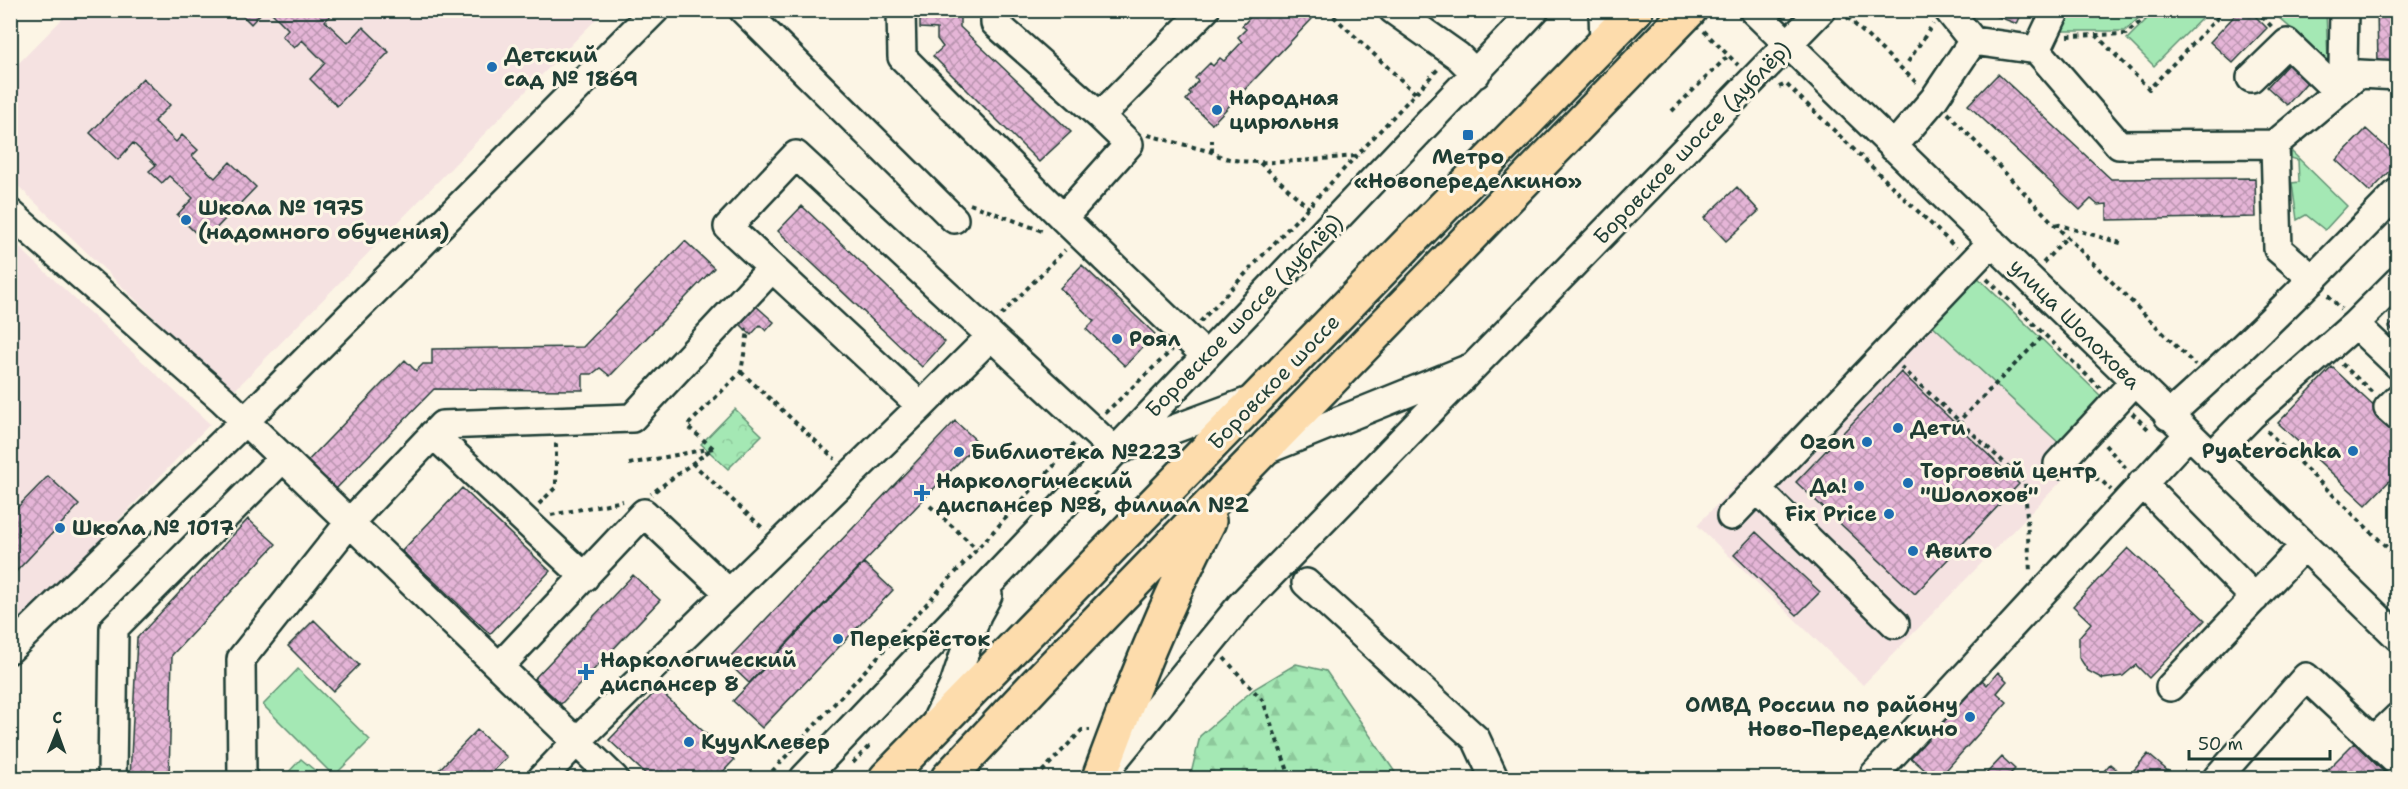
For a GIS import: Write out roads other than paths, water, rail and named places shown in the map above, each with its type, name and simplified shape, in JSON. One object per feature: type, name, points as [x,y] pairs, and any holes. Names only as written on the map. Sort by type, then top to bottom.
[{"type":"main road","name":"Боровское шоссе","points":[[886,778],[1636,10]]},
{"type":"main road","name":"Боровское шоссе","points":[[948,778],[1260,453],[1697,21]]},
{"type":"main road","points":[[1099,778],[1187,563],[1227,487]]},
{"type":"street","points":[[10,649],[245,421],[655,10]]},
{"type":"street","points":[[743,10],[954,219]]},
{"type":"street","points":[[901,10],[902,57],[1072,232],[1206,356]]},
{"type":"street","points":[[995,10],[995,22],[1129,144],[1072,232]]},
{"type":"street","points":[[1100,116],[1205,10]]},
{"type":"street","points":[[1393,10],[1467,65]]},
{"type":"street","name":"Боровское шоссе (дублёр)","points":[[804,778],[1206,356],[1467,65],[1535,10]]},
{"type":"street","points":[[1603,10],[1604,44]]},
{"type":"street","name":"улица Шолохова","points":[[1753,10],[2397,638]]},
{"type":"street","points":[[2040,43],[2056,10]]},
{"type":"street","points":[[2337,91],[2343,70],[2344,10]]},
{"type":"street","name":"Боровское шоссе (дублёр)","points":[[1099,778],[1240,606],[1478,364],[1817,12]]},
{"type":"street","points":[[1942,15],[1973,42],[2040,43]]},
{"type":"street","points":[[1893,147],[1934,99],[1973,42]]},
{"type":"street","points":[[2040,43],[2119,145],[2275,144],[2359,74],[2397,76]]},
{"type":"street","points":[[2251,78],[2287,43],[2337,91]]},
{"type":"street","points":[[2275,144],[2278,249],[2313,279]]},
{"type":"street","points":[[921,406],[728,227],[796,155],[1115,451],[1259,397]]},
{"type":"street","points":[[2168,416],[2210,379],[2313,279],[2397,192]]},
{"type":"street","points":[[10,213],[245,421],[614,778]]},
{"type":"street","points":[[1731,516],[1992,242]]},
{"type":"street","points":[[242,778],[241,659],[350,523],[442,425],[632,418],[772,268]]},
{"type":"street","points":[[2211,457],[2251,416],[2355,324],[2397,281]]},
{"type":"street","points":[[2355,324],[2397,365]]},
{"type":"street","points":[[542,778],[577,741],[921,406],[988,333]]},
{"type":"street","points":[[1260,453],[1478,364]]},
{"type":"street","points":[[2058,464],[2134,382]]},
{"type":"street","points":[[433,434],[585,577]]},
{"type":"street","points":[[1874,775],[2188,435]]},
{"type":"street","points":[[112,778],[114,628],[283,458]]},
{"type":"street","points":[[2142,483],[2255,598]]},
{"type":"street","points":[[1757,489],[1895,624]]},
{"type":"street","points":[[499,667],[644,513],[729,593]]},
{"type":"street","points":[[2170,687],[2304,546]]},
{"type":"street","points":[[931,733],[954,685],[977,615],[1000,572]]},
{"type":"street","points":[[1306,582],[1476,739],[1494,778]]},
{"type":"street","points":[[2217,778],[2306,677],[2397,763]]},
{"type":"street","points":[[2374,740],[2397,717]]},
{"type":"place","name":"Детский сад № 1869","points":[[492,67]]},
{"type":"place","name":"Народная цирюльня","points":[[1217,110]]},
{"type":"place","name":"Метро «Новопеределкино»","points":[[1468,135]]},
{"type":"place","name":"Школа № 1975 (надомного обучения)","points":[[186,220]]},
{"type":"place","name":"Роял","points":[[1117,339]]},
{"type":"place","name":"Дети","points":[[1898,428]]},
{"type":"place","name":"Ozon","points":[[1867,442]]},
{"type":"place","name":"Pyaterochka","points":[[2353,451]]},
{"type":"place","name":"Библиотека №223","points":[[959,452]]},
{"type":"place","name":"Торговый центр \"Шолохов\"","points":[[1908,483]]},
{"type":"place","name":"Да!","points":[[1859,486]]},
{"type":"place","name":"Наркологический диспансер №8, филиал №2","points":[[922,493]]},
{"type":"place","name":"Fix Price","points":[[1889,514]]},
{"type":"place","name":"Школа № 1017","points":[[60,528]]},
{"type":"place","name":"Авито","points":[[1913,551]]},
{"type":"place","name":"Перекрёсток","points":[[838,639]]},
{"type":"place","name":"Наркологический диспансер 8","points":[[586,672]]},
{"type":"place","name":"ОМВД России по району Ново-Переделкино","points":[[1970,717]]},
{"type":"place","name":"КуулКлевер","points":[[689,742]]}]
